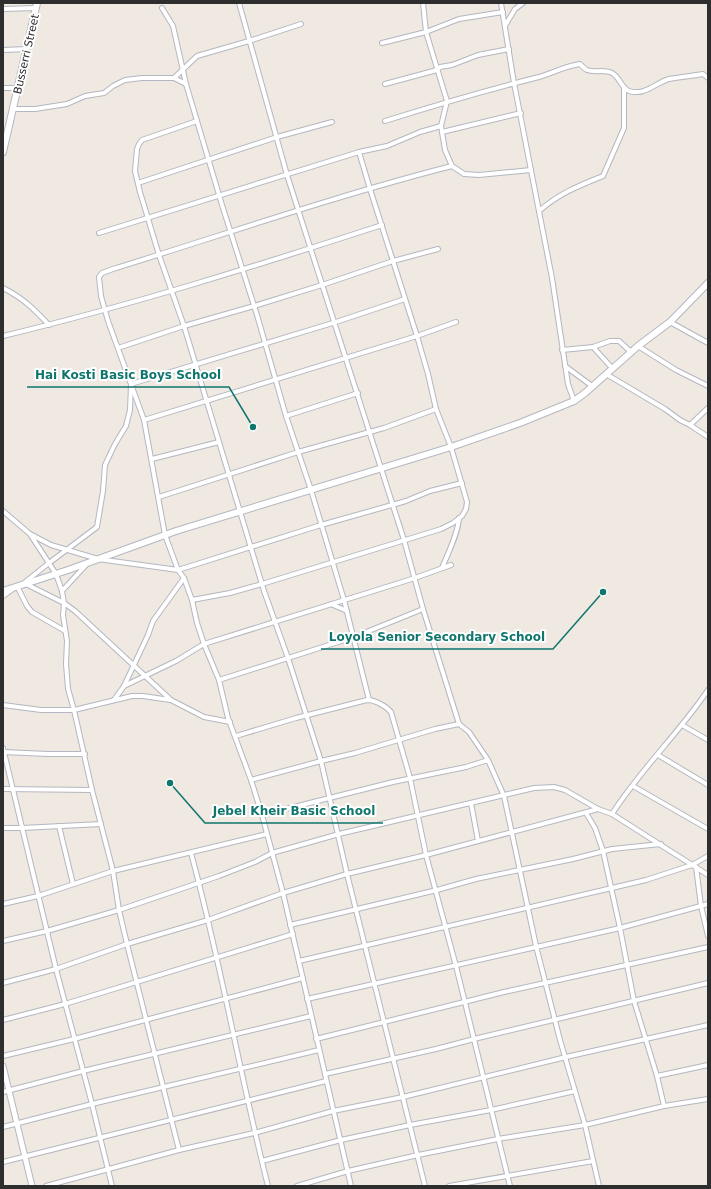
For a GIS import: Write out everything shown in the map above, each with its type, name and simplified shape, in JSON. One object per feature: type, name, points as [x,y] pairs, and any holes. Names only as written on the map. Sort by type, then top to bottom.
[{"type":"main road","name":"Busserri Street","points":[[3,152],[6,128],[13,109],[37,5]]},
{"type":"main road","points":[[3,591],[166,535],[451,447],[520,423],[574,401],[638,346],[670,322],[708,283]]},
{"type":"street","points":[[239,3],[298,210],[347,357],[404,540],[422,609],[459,724],[469,732],[488,760],[504,796],[536,946],[555,1020],[585,1125],[599,1186]]},
{"type":"street","points":[[423,3],[426,32],[447,101],[441,126],[445,150],[452,166],[464,174],[479,175],[531,170]]},
{"type":"street","points":[[501,3],[514,83],[552,278],[568,384],[574,401]]},
{"type":"street","points":[[505,26],[515,9],[522,3]]},
{"type":"street","points":[[3,9],[37,5]]},
{"type":"street","points":[[162,8],[173,26],[186,84],[230,233],[254,306],[286,416],[311,490],[347,610],[369,700]]},
{"type":"street","points":[[382,44],[426,32],[459,19],[503,12]]},
{"type":"street","points":[[174,78],[197,56],[301,24]]},
{"type":"street","points":[[3,50],[27,49]]},
{"type":"street","points":[[385,84],[437,70],[440,67],[452,65],[478,55],[509,49]]},
{"type":"street","points":[[385,121],[447,101],[544,75],[569,66],[580,64],[587,70],[611,73],[619,79],[624,89],[624,128],[602,176],[555,198],[539,210]]},
{"type":"street","points":[[624,89],[634,92],[642,92],[670,79],[703,74],[708,78]]},
{"type":"street","points":[[13,109],[35,109],[67,104],[85,96],[104,93],[113,86],[125,80],[142,78],[174,78],[186,84]]},
{"type":"street","points":[[3,88],[18,88]]},
{"type":"street","points":[[442,132],[520,113]]},
{"type":"street","points":[[197,121],[142,140],[137,149],[135,171],[148,218],[184,326],[262,584],[288,658],[321,761],[347,874],[425,1186]]},
{"type":"street","points":[[138,183],[277,137],[332,122]]},
{"type":"street","points":[[99,233],[359,152],[395,143],[415,134],[441,126]]},
{"type":"street","points":[[192,600],[230,593],[262,584],[440,529],[453,523],[462,516],[466,509],[467,502],[451,447],[436,409],[428,374],[406,299],[359,152]]},
{"type":"street","points":[[351,1186],[293,934],[262,815],[230,722],[219,680],[197,623],[192,600],[184,578],[178,570],[166,535],[144,420],[105,310],[98,282],[102,273],[113,269],[230,233],[298,210],[452,166]]},
{"type":"street","points":[[3,336],[172,292],[382,225]]},
{"type":"street","points":[[118,348],[184,326],[322,285],[393,261],[438,249]]},
{"type":"street","points":[[3,288],[17,295],[31,306],[49,325]]},
{"type":"street","points":[[131,384],[336,322],[406,299]]},
{"type":"street","points":[[144,420],[417,336],[456,322]]},
{"type":"street","points":[[670,322],[708,343]]},
{"type":"street","points":[[562,350],[593,347],[610,341],[620,341],[631,352]]},
{"type":"street","points":[[638,346],[676,370],[708,386]]},
{"type":"street","points":[[593,347],[612,368]]},
{"type":"street","points":[[565,366],[592,386]]},
{"type":"street","points":[[606,374],[665,409],[680,420],[690,424],[708,437]]},
{"type":"street","points":[[131,384],[130,410],[126,426],[105,465],[103,491],[97,527],[48,563],[24,583],[64,603],[75,611],[171,700],[204,718],[230,722]]},
{"type":"street","points":[[286,416],[358,393]]},
{"type":"street","points":[[690,424],[708,408]]},
{"type":"street","points":[[159,497],[229,476],[298,452],[370,433],[436,409]]},
{"type":"street","points":[[152,459],[219,442]]},
{"type":"street","points":[[3,511],[30,534],[51,545],[98,559],[178,570],[321,525],[392,505],[430,491],[462,484]]},
{"type":"street","points":[[442,568],[458,529],[459,518]]},
{"type":"street","points":[[30,534],[56,574],[62,591],[64,603],[63,615],[67,641],[66,664],[68,689],[85,754],[100,824],[113,871],[119,910],[127,944],[179,1150]]},
{"type":"street","points":[[62,591],[88,562]]},
{"type":"street","points":[[124,686],[176,661],[204,644],[415,578],[451,565]]},
{"type":"street","points":[[114,700],[124,686],[153,621],[184,578]]},
{"type":"street","points":[[3,596],[17,586],[27,606],[32,612],[66,631]]},
{"type":"street","points":[[330,604],[347,610]]},
{"type":"street","points":[[219,680],[354,637],[422,609]]},
{"type":"street","points":[[612,814],[624,796],[707,693]]},
{"type":"street","points":[[3,705],[41,710],[74,710],[132,696],[171,700]]},
{"type":"street","points":[[236,736],[307,715],[369,700],[390,710],[410,778],[426,855],[437,890],[510,1186]]},
{"type":"street","points":[[251,780],[355,753],[435,729],[459,724]]},
{"type":"street","points":[[682,725],[708,740]]},
{"type":"street","points":[[3,748],[46,931],[112,1186]]},
{"type":"street","points":[[3,752],[85,754]]},
{"type":"street","points":[[658,755],[708,785]]},
{"type":"street","points":[[262,815],[488,760]]},
{"type":"street","points":[[633,786],[708,829]]},
{"type":"street","points":[[3,941],[46,931],[119,910],[199,883],[255,862],[272,853],[339,834],[534,788],[554,787],[565,790],[598,809],[612,814],[708,875]]},
{"type":"street","points":[[3,789],[92,790]]},
{"type":"street","points":[[471,803],[478,841]]},
{"type":"street","points":[[3,984],[56,969],[127,944],[208,920],[283,893],[347,874],[511,833],[598,809]]},
{"type":"street","points":[[586,813],[595,828],[603,851],[628,965],[634,1001],[657,1076],[664,1106]]},
{"type":"street","points":[[3,828],[100,824]]},
{"type":"street","points":[[59,826],[73,884]]},
{"type":"street","points":[[3,903],[38,896],[113,871],[267,834]]},
{"type":"street","points":[[290,925],[356,908],[437,890],[476,879],[573,859],[603,851],[660,844]]},
{"type":"street","points":[[191,853],[208,920],[254,1133],[268,1186]]},
{"type":"street","points":[[299,961],[446,928],[646,880],[694,866],[708,856]]},
{"type":"street","points":[[694,866],[708,936]]},
{"type":"street","points":[[308,1000],[375,983],[620,928],[708,904]]},
{"type":"street","points":[[3,1020],[65,1004],[293,934]]},
{"type":"street","points":[[316,1039],[465,1002],[708,946]]},
{"type":"street","points":[[3,1056],[74,1039],[303,978]]},
{"type":"street","points":[[325,1074],[394,1059],[708,983]]},
{"type":"street","points":[[6,1092],[83,1071],[311,1016]]},
{"type":"street","points":[[46,1186],[179,1150],[254,1133],[333,1111],[403,1097],[566,1057],[708,1025]]},
{"type":"street","points":[[3,1127],[92,1104],[319,1050]]},
{"type":"street","points":[[657,1076],[708,1065]]},
{"type":"street","points":[[3,1066],[6,1092],[17,1124],[32,1186]]},
{"type":"street","points":[[3,1162],[326,1081]]},
{"type":"street","points":[[262,1161],[340,1140],[491,1110],[575,1091]]},
{"type":"street","points":[[297,1186],[348,1171],[418,1155],[498,1139],[585,1125],[664,1106],[708,1099]]},
{"type":"street","points":[[449,1186],[593,1161]]},
{"type":"place","name":"Hai Kosti Basic Boys School","points":[[253,427]]},
{"type":"place","name":"Loyola Senior Secondary School","points":[[603,592]]},
{"type":"place","name":"Jebel Kheir Basic School","points":[[170,783]]}]
